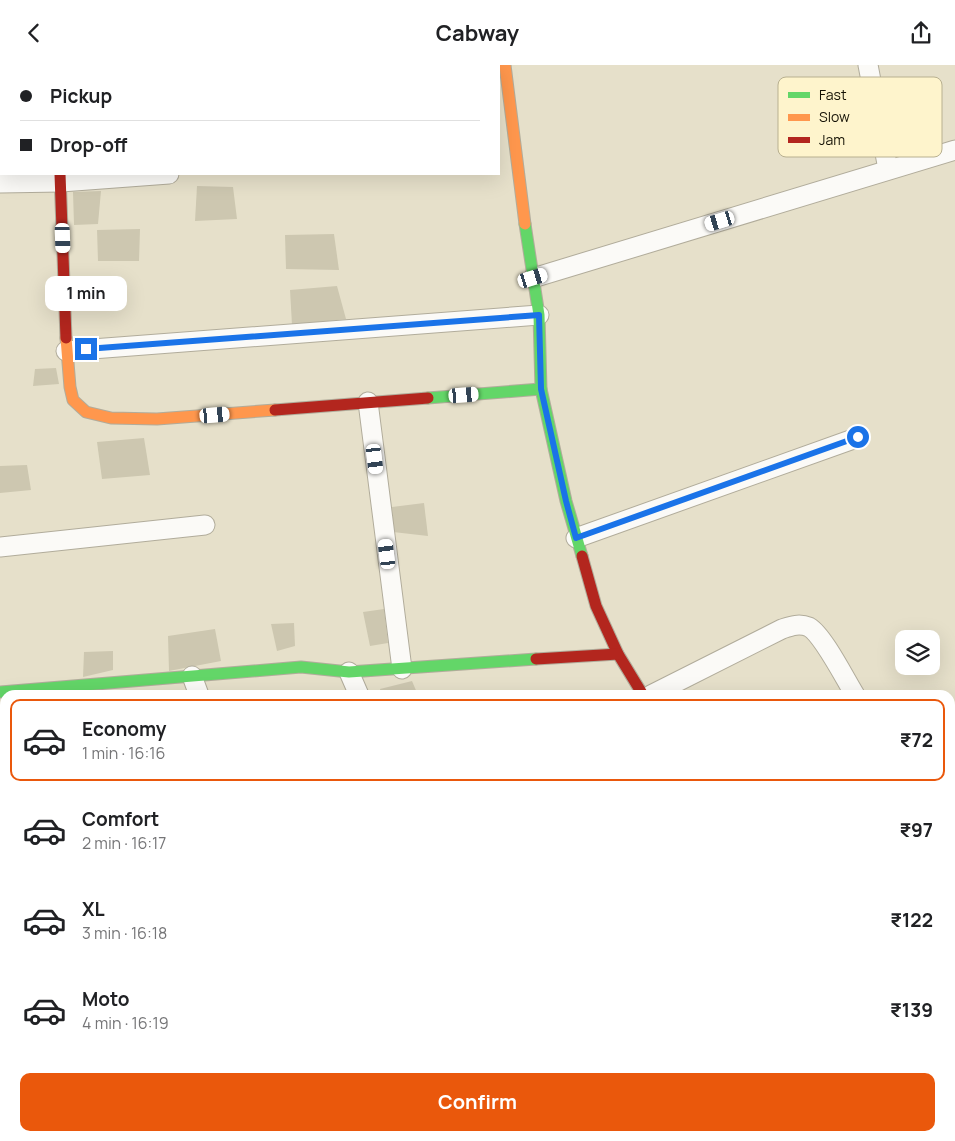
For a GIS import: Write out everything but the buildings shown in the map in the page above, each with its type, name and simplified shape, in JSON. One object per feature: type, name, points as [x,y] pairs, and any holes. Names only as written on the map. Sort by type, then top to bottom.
[{"type":"street","points":[[505,65],[507,149],[539,315],[541,389],[566,501],[596,606],[618,654],[640,690]]},
{"type":"street","points":[[942,154],[955,150]]},
{"type":"street","points":[[886,157],[888,169]]},
{"type":"street","points":[[533,278],[930,157]]},
{"type":"street","points":[[0,183],[60,178],[142,175]]},
{"type":"street","points":[[60,178],[66,351],[73,400],[86,412],[111,418],[157,419],[541,389]]},
{"type":"street","points":[[66,351],[539,315]]},
{"type":"street","points":[[368,402],[402,669]]},
{"type":"street","points":[[576,538],[858,437]]},
{"type":"street","points":[[0,547],[205,525]]},
{"type":"street","points":[[661,690],[782,629],[796,624],[808,627],[818,635],[852,690]]},
{"type":"street","points":[[66,690],[132,688],[192,676],[300,667],[349,672],[618,654]]},
{"type":"street","points":[[349,672],[357,690]]},
{"type":"street","points":[[192,676],[197,690]]},
{"type":"traffic: fast","points":[[525,224],[539,315],[541,389],[566,501],[582,556]]},
{"type":"traffic: fast","points":[[428,398],[541,389]]},
{"type":"traffic: fast","points":[[24,690],[301,667],[349,672],[536,659]]},
{"type":"traffic: slow","points":[[505,65],[525,224]]},
{"type":"traffic: slow","points":[[66,338],[70,387],[73,400],[86,412],[111,418],[157,419],[275,410]]},
{"type":"traffic: jam","points":[[60,175],[66,338]]},
{"type":"traffic: jam","points":[[275,410],[428,398]]},
{"type":"traffic: jam","points":[[582,556],[596,606],[618,654],[640,690]]},
{"type":"traffic: jam","points":[[536,659],[618,654]]},
{"type":"route","points":[[86,349],[539,315],[541,389],[576,538],[858,437]]}]
